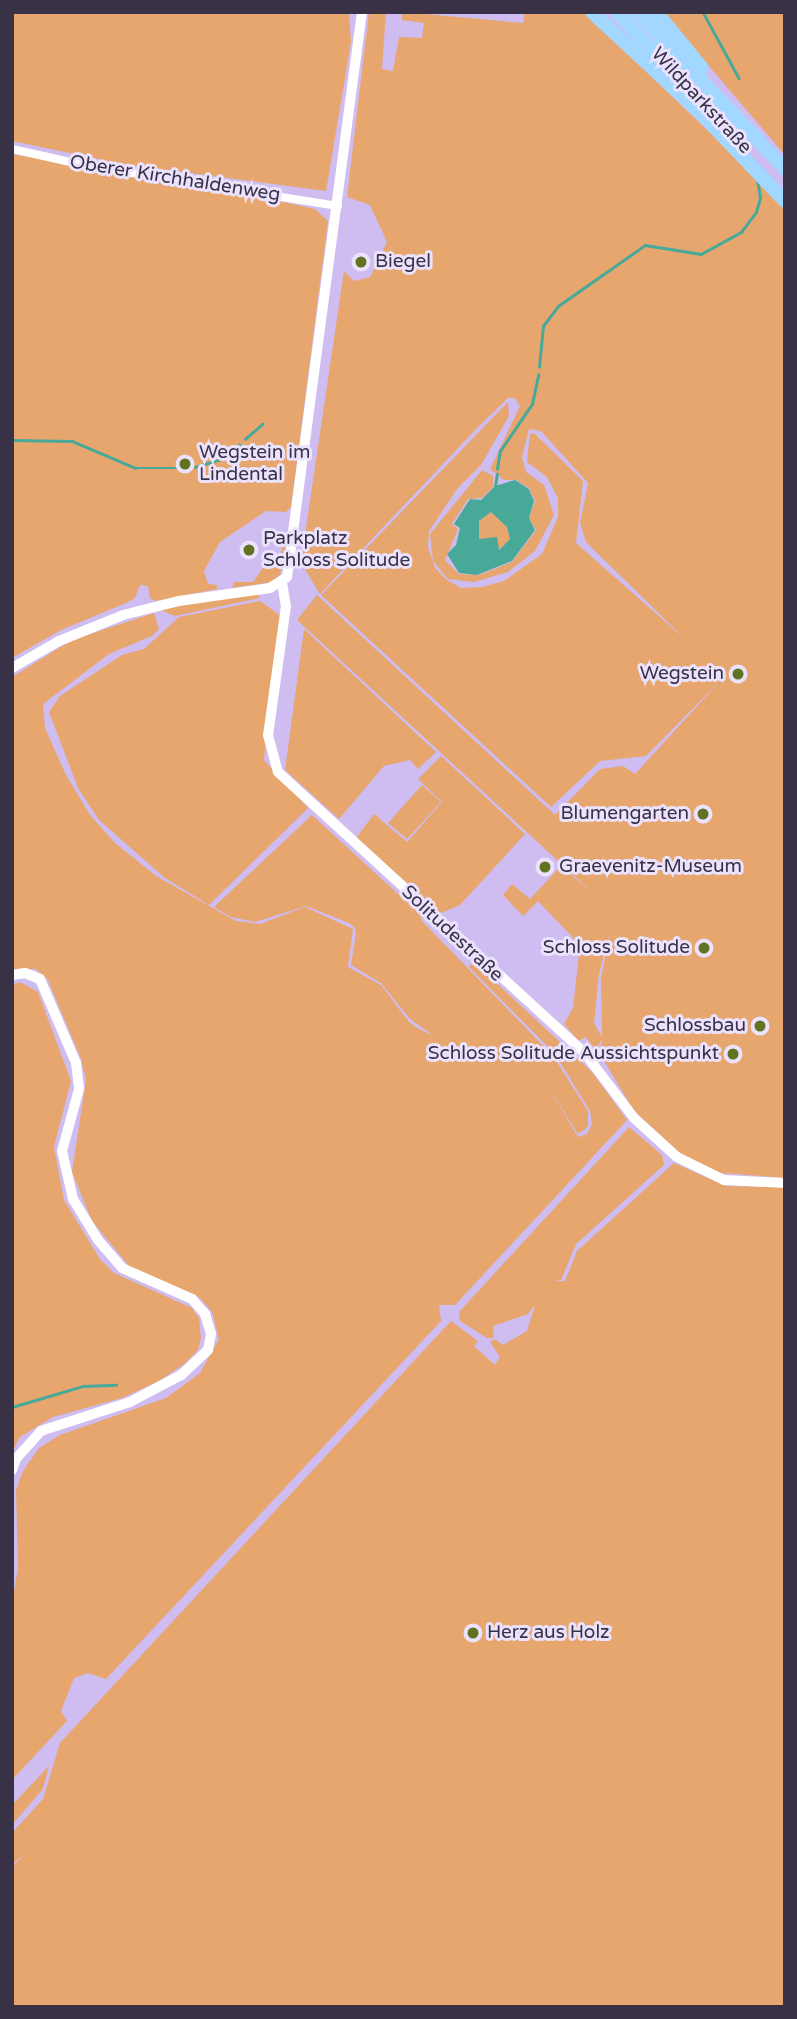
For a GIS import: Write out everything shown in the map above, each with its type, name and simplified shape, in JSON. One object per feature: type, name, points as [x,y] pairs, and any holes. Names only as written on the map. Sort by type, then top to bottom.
[{"type":"highway","points":[[592,12],[698,110],[785,201]]},
{"type":"highway","name":"Wildparkstraße","points":[[617,12],[785,191]]},
{"type":"highway","name":"Wildparkstraße","points":[[638,12],[785,169]]},
{"type":"highway","points":[[656,12],[726,93],[746,128]]},
{"type":"street","points":[[12,668],[59,641],[123,615],[282,582],[290,567],[362,12]]},
{"type":"street","name":"Oberer Kirchhaldenweg","points":[[12,149],[88,166],[338,206]]},
{"type":"street","name":"Solitudestraße","points":[[282,582],[286,606],[268,735],[278,772],[583,1051],[630,1112],[677,1157],[724,1180],[785,1182]]},
{"type":"street","points":[[12,975],[25,973],[40,979],[76,1063],[79,1089],[62,1151],[73,1199],[98,1240],[122,1268],[192,1299],[205,1314],[211,1334],[208,1350],[181,1375],[130,1402],[41,1432],[16,1459],[12,1470]]},
{"type":"shaded area","points":[[12,12],[349,12],[351,42],[326,191],[123,164],[12,141]]},
{"type":"shaded area","points":[[369,12],[386,12],[382,69],[393,71],[399,37],[422,38],[424,23],[402,20],[402,12],[523,23],[525,12],[584,12],[785,205],[785,1178],[709,1172],[683,1156],[634,1111],[600,1054],[602,1039],[596,1050],[585,1037],[579,1041],[564,1024],[573,1008],[580,945],[538,901],[523,916],[503,895],[512,884],[530,899],[561,866],[596,896],[297,620],[317,595],[555,815],[600,769],[623,766],[635,774],[722,679],[646,756],[600,761],[551,807],[321,595],[508,402],[509,416],[481,465],[457,489],[429,531],[428,547],[435,568],[447,580],[461,588],[482,587],[504,581],[542,554],[558,517],[558,498],[547,477],[527,462],[530,434],[534,433],[583,481],[576,543],[686,640],[586,542],[580,523],[588,483],[541,431],[529,429],[522,457],[526,472],[544,485],[554,515],[535,551],[508,572],[474,582],[448,579],[433,561],[430,534],[482,470],[493,476],[493,487],[482,498],[468,499],[452,524],[458,529],[445,560],[459,574],[479,575],[512,562],[536,530],[529,518],[535,501],[529,488],[516,480],[504,480],[490,469],[520,406],[515,398],[508,398],[478,427],[320,594],[301,562],[344,271],[354,281],[370,277],[387,242],[370,205],[347,197]],"holes":[[[610,932],[601,978],[602,1037],[594,1023],[599,974]]]},
{"type":"shaded area","points":[[631,12],[785,12],[785,155],[684,37]]},
{"type":"shaded area","points":[[12,154],[288,203],[315,209],[328,221],[291,507],[286,512],[266,511],[220,542],[204,571],[208,584],[217,585],[217,589],[156,601],[150,598],[148,586],[140,585],[135,598],[61,630],[12,658]]},
{"type":"shaded area","points":[[515,480],[529,489],[534,501],[529,518],[535,530],[512,561],[477,575],[459,573],[447,554],[456,545],[460,528],[454,524],[470,499],[481,500],[495,486]],"holes":[[[491,512],[507,527],[510,539],[499,550],[497,537],[479,539],[479,521]]]},
{"type":"shaded area","points":[[491,512],[507,527],[510,539],[498,550],[492,539],[479,539],[479,521]]},
{"type":"shaded area","points":[[293,516],[280,575],[272,582],[232,588],[234,582],[253,582],[265,565],[279,558]]},
{"type":"shaded area","points":[[257,593],[260,598],[175,616],[158,609]]},
{"type":"shaded area","points":[[260,601],[281,616],[264,760],[308,808],[209,905],[165,878],[99,820],[78,788],[49,712],[60,696],[122,655],[144,649],[179,617]]},
{"type":"shaded area","points":[[154,613],[159,629],[152,636],[109,654],[43,704],[45,728],[66,775],[90,815],[115,843],[156,876],[236,921],[260,924],[305,907],[353,929],[348,967],[381,985],[409,1022],[434,1036],[410,1019],[381,983],[351,965],[356,933],[349,923],[306,906],[255,922],[231,917],[214,907],[312,815],[420,914],[422,921],[553,1056],[588,1111],[588,1127],[578,1134],[549,1088],[578,1137],[587,1134],[592,1124],[590,1111],[555,1054],[469,967],[473,961],[592,1072],[627,1120],[455,1305],[439,1305],[441,1321],[106,1679],[88,1673],[74,1678],[61,1711],[67,1721],[12,1780],[12,1603],[18,1568],[16,1490],[23,1471],[39,1448],[60,1435],[166,1398],[200,1373],[219,1339],[212,1312],[200,1298],[130,1267],[92,1221],[72,1172],[86,1080],[81,1059],[48,980],[36,969],[12,969],[12,677],[72,640]]},
{"type":"shaded area","points":[[304,629],[436,752],[418,769],[410,760],[384,766],[339,819],[285,770]]},
{"type":"shaded area","points":[[441,756],[525,834],[460,905],[441,913],[356,838],[374,814],[407,842],[442,802],[418,779]]},
{"type":"shaded area","points":[[422,785],[441,802],[407,839],[388,823]]},
{"type":"shaded area","points":[[20,982],[38,992],[71,1081],[54,1147],[64,1200],[100,1259],[114,1273],[192,1308],[199,1318],[201,1338],[198,1350],[184,1364],[159,1381],[122,1398],[53,1417],[20,1437],[12,1452],[12,985]]},
{"type":"shaded area","points":[[629,1127],[662,1155],[664,1165],[576,1244],[561,1280],[554,1281],[565,1281],[577,1251],[674,1163],[726,1186],[785,1187],[785,2007],[12,2007],[12,1867],[29,1850],[12,1865],[12,1833],[43,1799],[60,1743],[451,1321],[478,1341],[474,1346],[495,1365],[500,1357],[490,1342],[495,1339],[503,1345],[527,1331],[535,1305],[528,1314],[493,1326],[494,1338],[487,1338],[460,1321],[459,1312]]},
{"type":"shaded area","points":[[49,1766],[43,1789],[12,1825],[12,1805]]},
{"type":"waterway","points":[[703,12],[739,78]]},
{"type":"waterway","points":[[539,367],[543,326],[558,306],[645,245],[701,254],[741,232],[756,212],[760,198],[757,180]]},
{"type":"waterway","points":[[497,469],[500,451],[532,404],[538,375]]},
{"type":"waterway","points":[[245,439],[262,424]]},
{"type":"waterway","points":[[12,440],[72,441],[136,468],[187,468]]},
{"type":"waterway","points":[[195,467],[218,460],[239,445]]},
{"type":"waterway","points":[[495,486],[497,474]]},
{"type":"waterway","points":[[12,1407],[83,1386],[116,1385]]},
{"type":"place","name":"Biegel","points":[[361,262]]},
{"type":"place","name":"Wegstein im Lindental","points":[[185,464]]},
{"type":"place","name":"Parkplatz Schloss Solitude","points":[[249,550]]},
{"type":"place","name":"Wegstein","points":[[738,674]]},
{"type":"place","name":"Blumengarten","points":[[703,814]]},
{"type":"place","name":"Graevenitz-Museum","points":[[545,867]]},
{"type":"place","name":"Schloss Solitude","points":[[704,948]]},
{"type":"place","name":"Schlossbau","points":[[760,1026]]},
{"type":"place","name":"Schloss Solitude Aussichtspunkt","points":[[733,1054]]},
{"type":"place","name":"Herz aus Holz","points":[[473,1633]]}]
